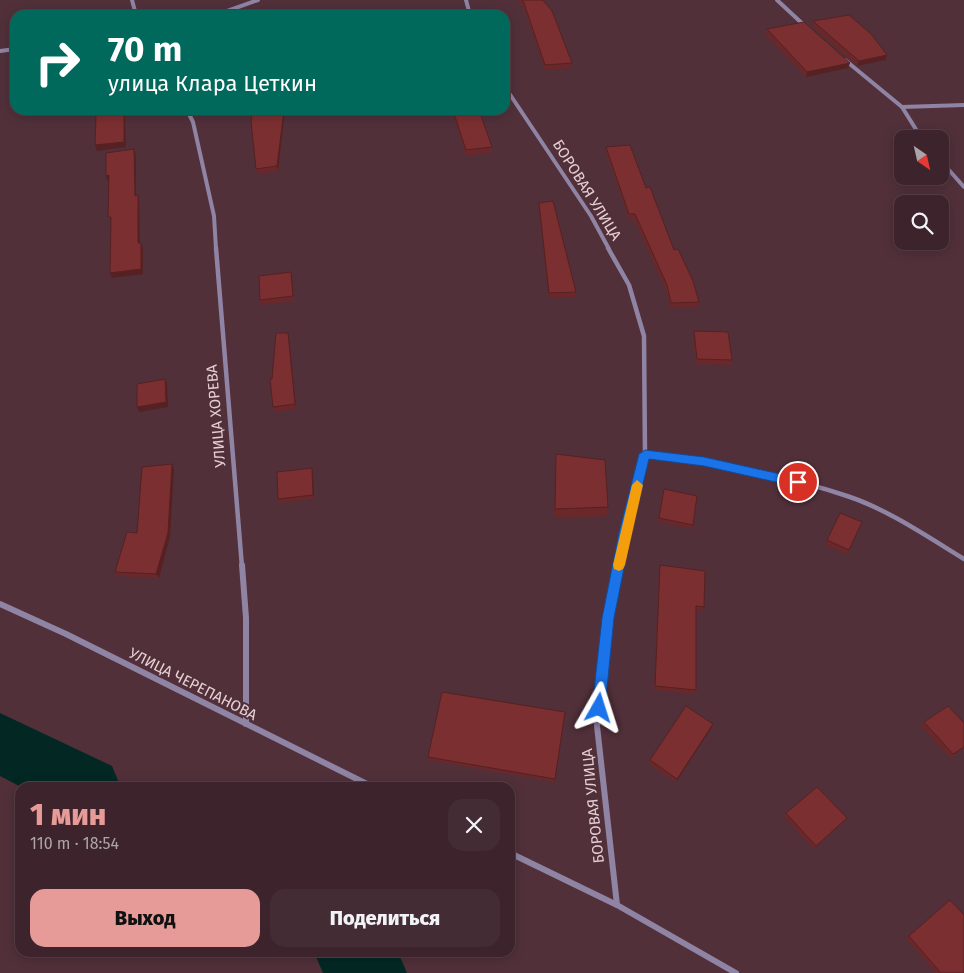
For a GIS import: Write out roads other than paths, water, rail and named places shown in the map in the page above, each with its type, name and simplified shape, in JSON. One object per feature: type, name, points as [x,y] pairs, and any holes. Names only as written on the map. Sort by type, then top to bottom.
[{"type":"street","points":[[230,10],[258,0]]},
{"type":"street","points":[[777,0],[811,31]]},
{"type":"street","points":[[838,54],[902,107],[916,130]]},
{"type":"street","name":"БОРОВАЯ УЛИЦА","points":[[510,94],[592,216],[628,285],[644,336],[645,454],[625,533],[608,618],[597,726],[617,905]]},
{"type":"street","points":[[902,107],[964,105]]},
{"type":"street","name":"УЛИЦА ХОРЕВА","points":[[190,115],[193,122],[214,216],[229,427],[246,618],[246,724]]},
{"type":"street","points":[[949,170],[964,187]]},
{"type":"street","points":[[645,454],[704,462],[780,478],[848,496],[905,523],[964,558]]},
{"type":"street","name":"УЛИЦА ЧЕРЕПАНОВА","points":[[0,604],[66,634],[363,782]]},
{"type":"street","points":[[515,855],[617,905],[736,973]]},
{"type":"waterway","points":[[0,743],[77,782]]},
{"type":"waterway","points":[[356,957],[367,965],[371,973]]}]
